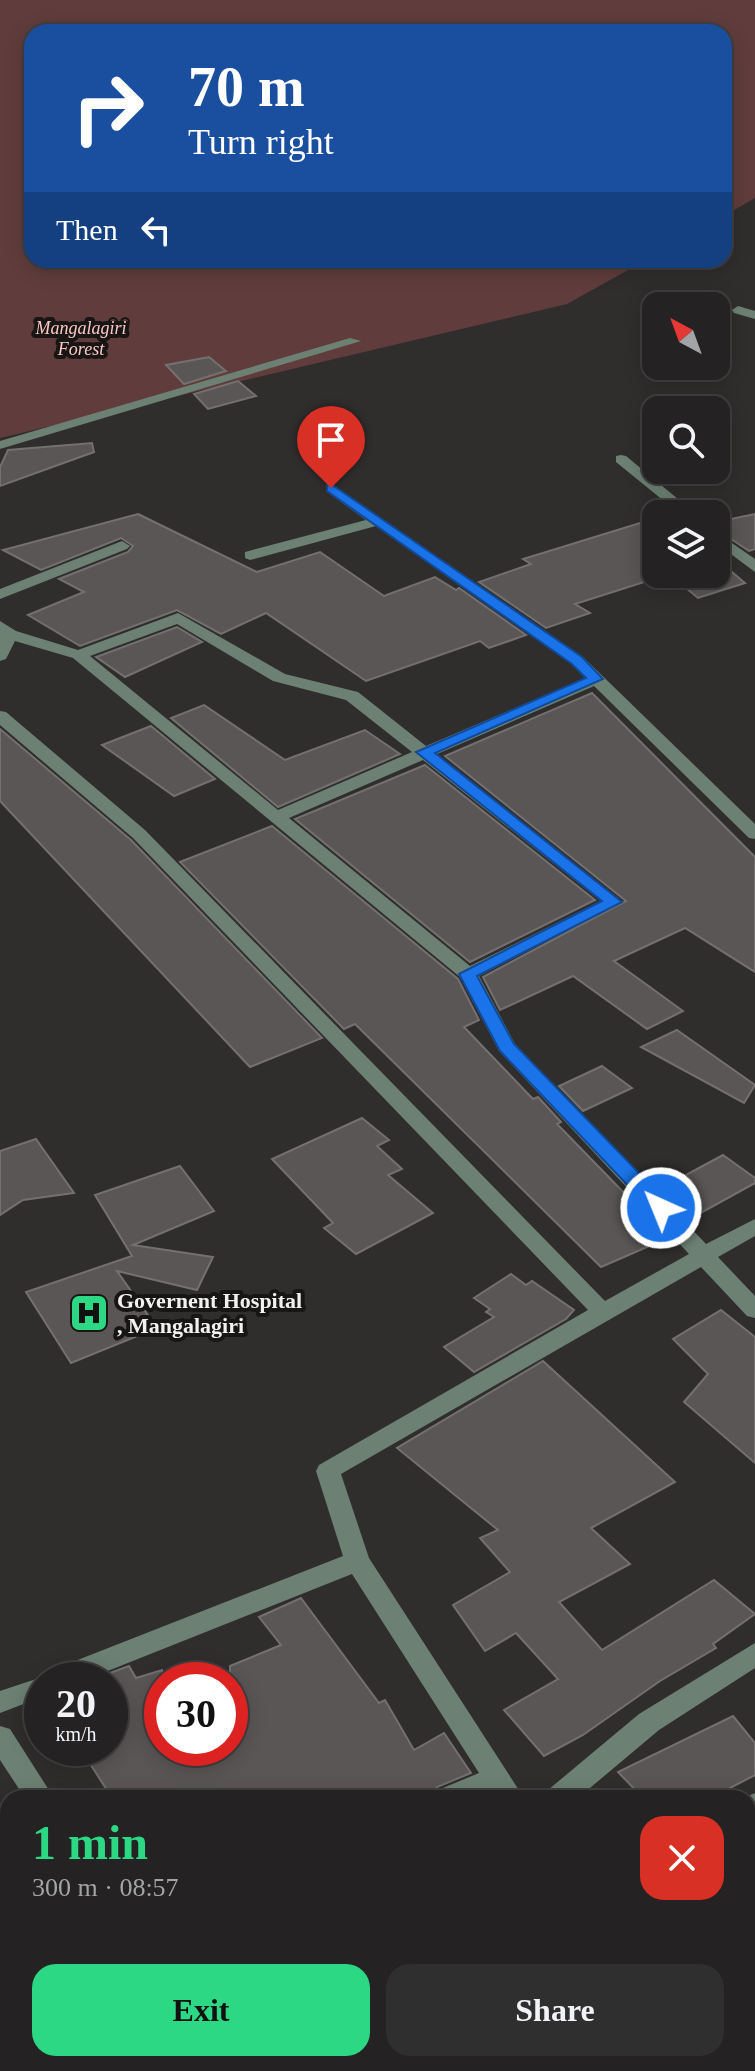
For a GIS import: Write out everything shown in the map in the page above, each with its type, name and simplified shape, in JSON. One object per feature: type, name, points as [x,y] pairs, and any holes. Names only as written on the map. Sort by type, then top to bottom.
[{"type":"street","points":[[738,310],[755,315]]},
{"type":"street","points":[[0,445],[355,341]]},
{"type":"street","points":[[621,459],[672,500]]},
{"type":"street","points":[[331,488],[577,660],[755,834]]},
{"type":"street","points":[[250,555],[378,521]]},
{"type":"street","points":[[0,594],[122,546]]},
{"type":"street","points":[[730,547],[755,567]]},
{"type":"street","points":[[79,655],[178,618],[279,678],[352,696],[614,902],[468,974]]},
{"type":"street","points":[[0,656],[5,630],[79,655],[468,974],[506,1047],[755,1310]]},
{"type":"street","points":[[276,817],[596,679]]},
{"type":"street","points":[[0,716],[139,834],[603,1312]]},
{"type":"street","points":[[0,743],[22,735]]},
{"type":"street","points":[[504,1788],[357,1561],[328,1471],[755,1226]]},
{"type":"street","points":[[102,1662],[357,1561]]},
{"type":"street","points":[[568,1790],[649,1722],[755,1654]]},
{"type":"street","points":[[0,1702],[24,1693]]},
{"type":"street","points":[[0,1737],[35,1790]]},
{"type":"green space","name":"Mangalagiri Forest","points":[[0,0],[755,0],[755,198],[732,211],[732,24],[24,24],[24,268],[632,268],[567,304],[0,438]]},
{"type":"building","points":[[209,357],[226,371],[184,384],[166,365]]},
{"type":"building","points":[[238,381],[256,396],[208,409],[194,394]]},
{"type":"building","points":[[92,443],[94,452],[0,486],[0,467],[8,450]]},
{"type":"building","points":[[138,514],[257,572],[320,552],[384,596],[435,577],[456,590],[459,588],[526,635],[489,648],[480,641],[366,681],[266,613],[221,634],[177,610],[80,646],[28,615],[84,592],[59,579],[128,552],[133,546],[121,538],[41,570],[3,550]]},
{"type":"building","points":[[755,514],[755,549],[749,551],[730,538],[730,519]]},
{"type":"building","points":[[642,522],[642,583],[575,604],[590,613],[546,628],[479,582],[531,564],[523,559]]},
{"type":"building","points":[[730,570],[745,583],[730,588]]},
{"type":"building","points":[[686,588],[729,588],[698,598]]},
{"type":"building","points":[[177,627],[202,642],[125,677],[96,657]]},
{"type":"building","points":[[592,693],[755,857],[755,972],[685,928],[614,961],[683,1011],[647,1029],[573,976],[500,1010],[483,977],[626,901],[445,756]]},
{"type":"building","points":[[204,705],[285,760],[365,730],[400,754],[278,807],[171,718]]},
{"type":"building","points":[[151,726],[215,779],[174,796],[102,745]]},
{"type":"building","points":[[0,729],[131,840],[322,1038],[250,1067],[0,801]]},
{"type":"building","points":[[425,765],[595,900],[470,962],[295,819]]},
{"type":"building","points":[[272,826],[458,979],[479,1020],[464,1027],[533,1099],[538,1097],[561,1122],[557,1124],[668,1238],[601,1267],[355,1024],[344,1029],[180,862]]},
{"type":"building","points":[[677,1030],[755,1085],[744,1103],[641,1047]]},
{"type":"building","points":[[602,1066],[632,1088],[583,1111],[559,1086]]},
{"type":"building","points":[[362,1118],[389,1140],[377,1146],[402,1169],[388,1175],[433,1213],[356,1254],[324,1228],[333,1223],[272,1159]]},
{"type":"building","points":[[36,1139],[74,1193],[23,1200],[0,1215],[0,1151]]},
{"type":"building","points":[[723,1155],[755,1178],[755,1183],[688,1220],[658,1190]]},
{"type":"building","points":[[180,1166],[214,1211],[133,1245],[213,1257],[197,1290],[117,1271],[157,1328],[71,1363],[26,1292],[132,1256],[95,1195]]},
{"type":"building","points":[[511,1274],[526,1285],[532,1281],[574,1310],[566,1319],[474,1372],[444,1347],[494,1317],[486,1312],[490,1309],[474,1298]]},
{"type":"building","points":[[721,1310],[755,1337],[755,1463],[684,1402],[708,1374],[673,1339]]},
{"type":"building","points":[[543,1361],[675,1482],[591,1528],[630,1564],[559,1602],[602,1650],[714,1580],[755,1614],[713,1644],[716,1648],[660,1681],[583,1735],[544,1756],[504,1710],[558,1679],[516,1633],[485,1651],[453,1605],[510,1572],[480,1538],[498,1530],[397,1448]]},
{"type":"building","points":[[301,1598],[379,1703],[385,1700],[414,1750],[444,1733],[471,1773],[435,1790],[107,1790],[92,1766],[128,1766],[128,1666],[136,1678],[144,1676],[144,1766],[248,1766],[248,1662],[240,1662],[281,1645],[259,1617]]},
{"type":"building","points":[[733,1716],[755,1743],[755,1775],[726,1790],[635,1790],[618,1772]]},
{"type":"place","name":"Governent Hospital , Mangalagiri","points":[[89,1313]]},
{"type":"route","points":[[331,488],[577,660],[596,679],[424,752],[614,902],[468,974],[506,1047],[661,1208]]}]
